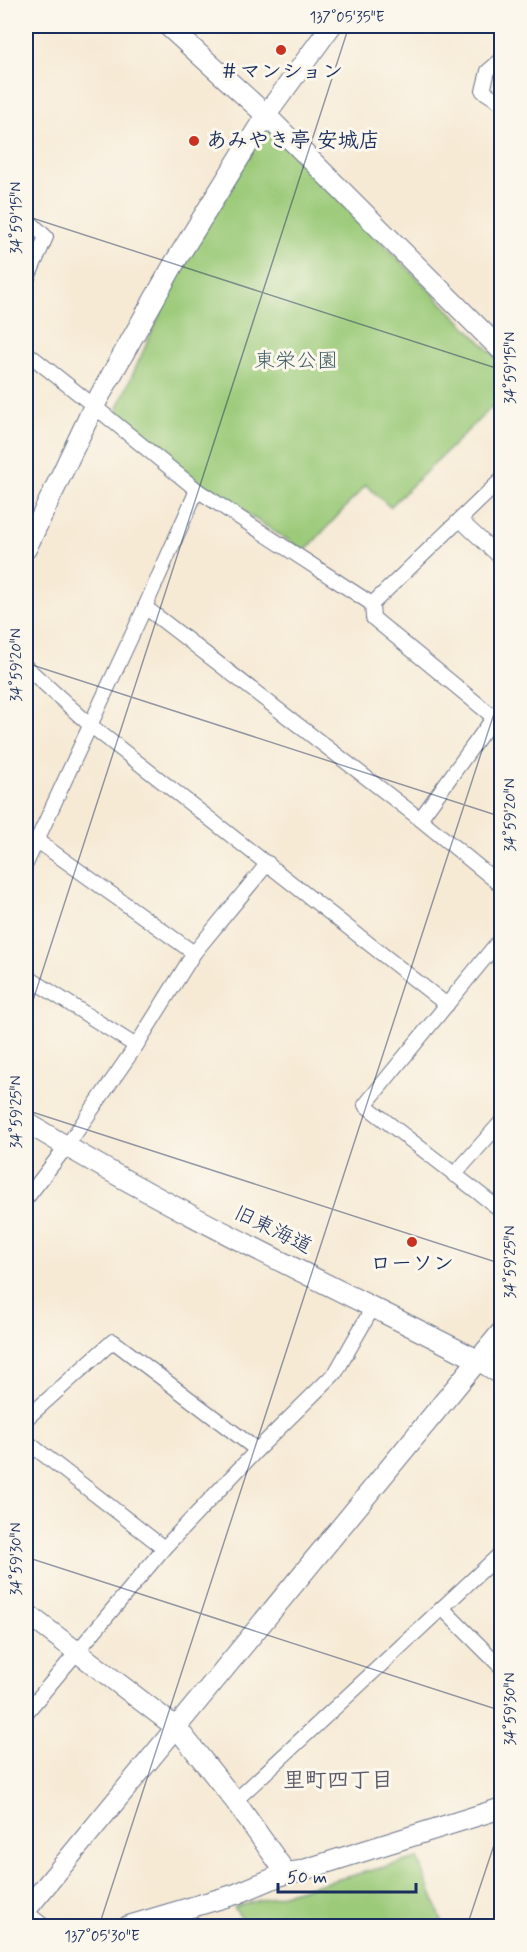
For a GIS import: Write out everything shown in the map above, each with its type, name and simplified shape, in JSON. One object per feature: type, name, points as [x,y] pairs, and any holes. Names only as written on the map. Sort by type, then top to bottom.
[{"type":"street","points":[[168,26],[266,115],[501,351]]},
{"type":"street","points":[[26,549],[94,406],[175,262],[266,115],[331,26]]},
{"type":"street","points":[[501,59],[488,70],[483,91],[501,103]]},
{"type":"street","points":[[26,218],[46,237],[26,282]]},
{"type":"street","points":[[26,352],[196,490],[372,604]]},
{"type":"street","points":[[372,604],[501,479]]},
{"type":"street","points":[[26,864],[145,607],[196,490]]},
{"type":"street","points":[[460,520],[501,559]]},
{"type":"street","points":[[372,604],[373,618],[498,721],[420,819]]},
{"type":"street","points":[[145,607],[420,819],[501,886]]},
{"type":"street","points":[[26,667],[90,725],[447,1005]]},
{"type":"street","points":[[36,840],[194,953]]},
{"type":"street","points":[[26,1199],[66,1147],[136,1046],[194,953],[268,863]]},
{"type":"street","points":[[501,937],[365,1105],[501,1211]]},
{"type":"street","points":[[26,976],[136,1046]]},
{"type":"street","points":[[454,1175],[501,1121]]},
{"type":"street","name":"旧東海道","points":[[26,1122],[66,1147],[195,1218],[478,1360],[501,1375]]},
{"type":"street","points":[[26,1713],[164,1548],[257,1450],[336,1372],[373,1307]]},
{"type":"street","points":[[26,1910],[501,1331]]},
{"type":"street","points":[[26,1419],[113,1341],[257,1450]]},
{"type":"street","points":[[26,1441],[164,1548]]},
{"type":"street","points":[[235,1801],[501,1552]]},
{"type":"street","points":[[442,1608],[501,1668]]},
{"type":"street","points":[[26,1613],[177,1728],[235,1801],[286,1873]]},
{"type":"street","points":[[129,1926],[236,1894],[286,1873],[501,1809]]},
{"type":"street","points":[[26,1916],[39,1926]]},
{"type":"green space","name":"東栄公園","points":[[266,126],[501,362],[501,398],[390,507],[366,485],[305,551],[203,486],[119,414],[118,407],[183,263]]},
{"type":"green space","points":[[418,1858],[444,1926],[246,1926],[234,1907]]},
{"type":"place","name":"＃マンション","points":[[281,50]]},
{"type":"place","name":"あみやき亭 安城店","points":[[194,141]]},
{"type":"place","name":"ローソン","points":[[412,1242]]},
{"type":"district","name":"里町四丁目","points":[[338,1781]]}]
